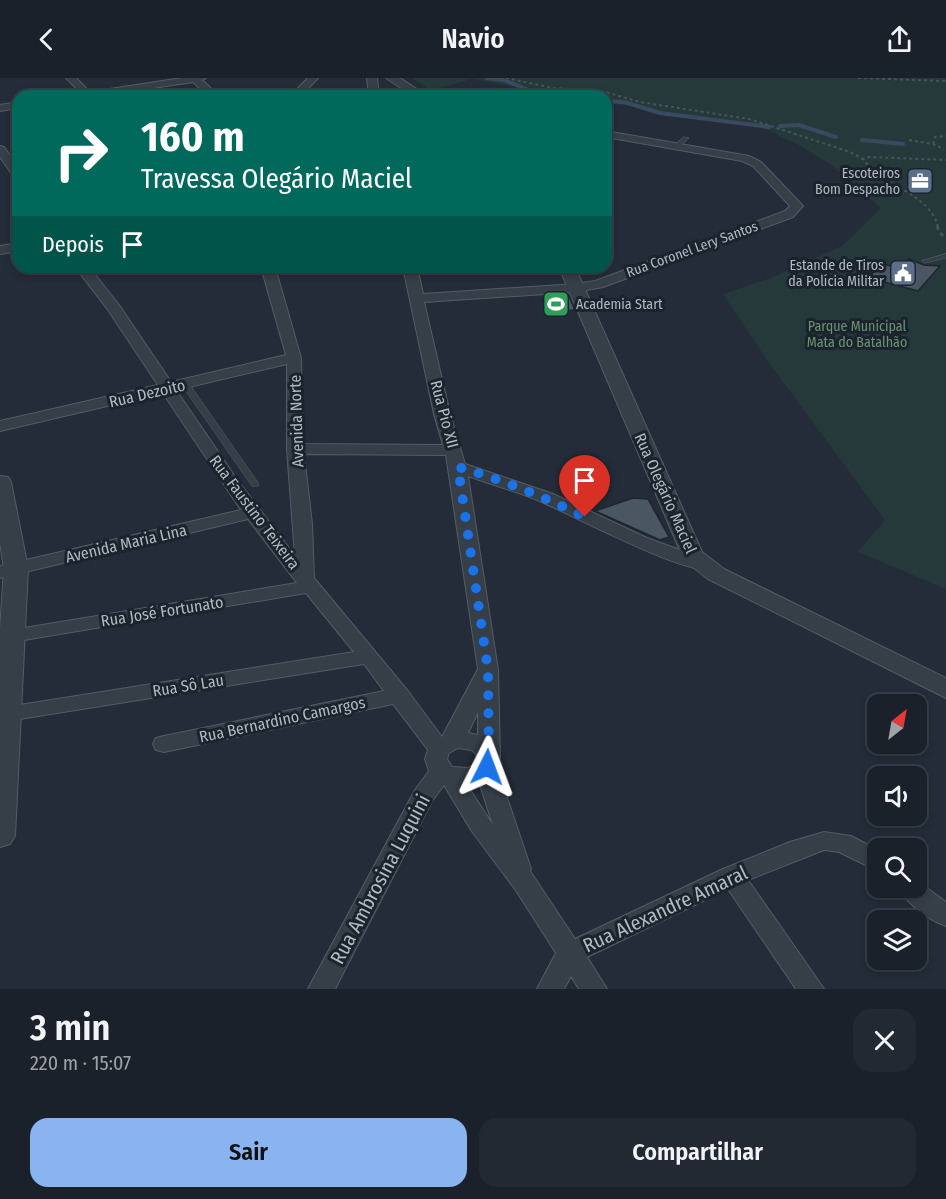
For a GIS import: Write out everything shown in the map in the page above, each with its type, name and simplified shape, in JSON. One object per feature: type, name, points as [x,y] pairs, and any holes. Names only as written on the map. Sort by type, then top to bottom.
[{"type":"street","points":[[71,78],[81,90]]},
{"type":"street","points":[[123,90],[197,78],[208,90]]},
{"type":"street","points":[[300,90],[313,78]]},
{"type":"street","points":[[392,78],[411,90]]},
{"type":"street","name":"Rua Coronel Lery Santos","points":[[418,298],[576,288],[598,284],[795,210],[797,207],[794,201],[757,164],[745,158],[676,144],[612,137]]},
{"type":"street","name":"Rua Coronel Lery Santos","points":[[612,137],[757,164]]},
{"type":"street","points":[[0,148],[12,164]]},
{"type":"street","name":"Rua Faustino Teixeira","points":[[87,273],[114,308],[252,513],[400,695],[446,759],[479,824],[524,882],[594,989]]},
{"type":"street","name":"Avenida Norte","points":[[270,273],[294,358],[295,449],[309,582]]},
{"type":"street","name":"Rua Pio XII","points":[[412,273],[442,414],[456,459],[488,670],[488,763]]},
{"type":"street","name":"Rua Olegário Maciel","points":[[570,273],[692,555],[703,565],[785,609],[946,689]]},
{"type":"street","name":"Rua Dezoito","points":[[0,426],[294,358]]},
{"type":"street","points":[[295,449],[456,459],[669,554],[703,565]]},
{"type":"street","points":[[0,482],[12,636],[0,836]]},
{"type":"street","name":"Avenida Maria Lina","points":[[8,570],[252,513]]},
{"type":"street","name":"Rua José Fortunato","points":[[12,636],[309,582]]},
{"type":"street","name":"Rua Sô Lau","points":[[7,714],[369,656]]},
{"type":"street","points":[[446,759],[488,670]]},
{"type":"street","name":"Rua Bernardino Camargos","points":[[164,744],[400,695]]},
{"type":"street","points":[[462,740],[479,743],[485,748],[488,763],[476,776],[468,778],[446,759],[462,740]]},
{"type":"street","name":"Rua Ambrosina Luquini","points":[[321,989],[423,796],[446,759]]},
{"type":"street","name":"Rua Faustino Teixeira","points":[[488,763],[524,882]]},
{"type":"street","name":"Rua Alexandre Amaral","points":[[550,989],[570,953],[732,876],[824,841],[843,843],[867,856]]},
{"type":"street","points":[[732,876],[811,989]]},
{"type":"street","points":[[924,898],[946,916]]},
{"type":"lane","points":[[676,144],[686,138]]},
{"type":"lane","points":[[925,261],[946,256]]},
{"type":"lane","points":[[185,384],[255,484]]},
{"type":"path","points":[[506,78],[553,88],[586,90]]},
{"type":"path","points":[[858,78],[946,81]]},
{"type":"path","points":[[612,94],[640,102],[749,119],[850,152],[863,159],[873,172],[916,198],[929,210],[938,225],[939,232],[946,239]]},
{"type":"path","points":[[934,144],[935,137],[946,136]]},
{"type":"path","points":[[909,140],[934,144],[945,150]]},
{"type":"path","points":[[863,159],[869,157],[946,160]]},
{"type":"green space","name":"Parque Municipal Mata do Batalhão","points":[[412,78],[946,78],[946,589],[858,552],[885,520],[769,363],[723,294],[771,278],[842,246],[881,208],[831,165],[799,145],[765,129],[612,103],[612,90],[535,90],[472,79],[431,90]]},
{"type":"building","name":"Estande de Tiros da Polícia Militar","points":[[909,259],[924,265],[940,266],[918,291],[869,278],[880,264],[903,268]]},
{"type":"building","name":"Academia Start","points":[[569,296],[575,310],[547,312],[542,298]]},
{"type":"building","points":[[633,498],[648,499],[669,537],[660,540],[595,511]]},
{"type":"waterway","points":[[487,78],[503,80],[529,90]]},
{"type":"waterway","points":[[612,101],[624,102],[660,113],[769,127]]},
{"type":"waterway","points":[[780,126],[799,125],[836,137]]},
{"type":"waterway","points":[[862,140],[903,144]]},
{"type":"place","name":"Escoteiros Bom Despacho","points":[[920,181]]},
{"type":"place","name":"Estande de Tiros da Polícia Militar","points":[[903,273]]},
{"type":"place","name":"Academia Start","points":[[556,304]]},
{"type":"route","points":[[487,767],[489,761],[488,670],[458,467],[496,478],[547,498],[585,517]]}]
